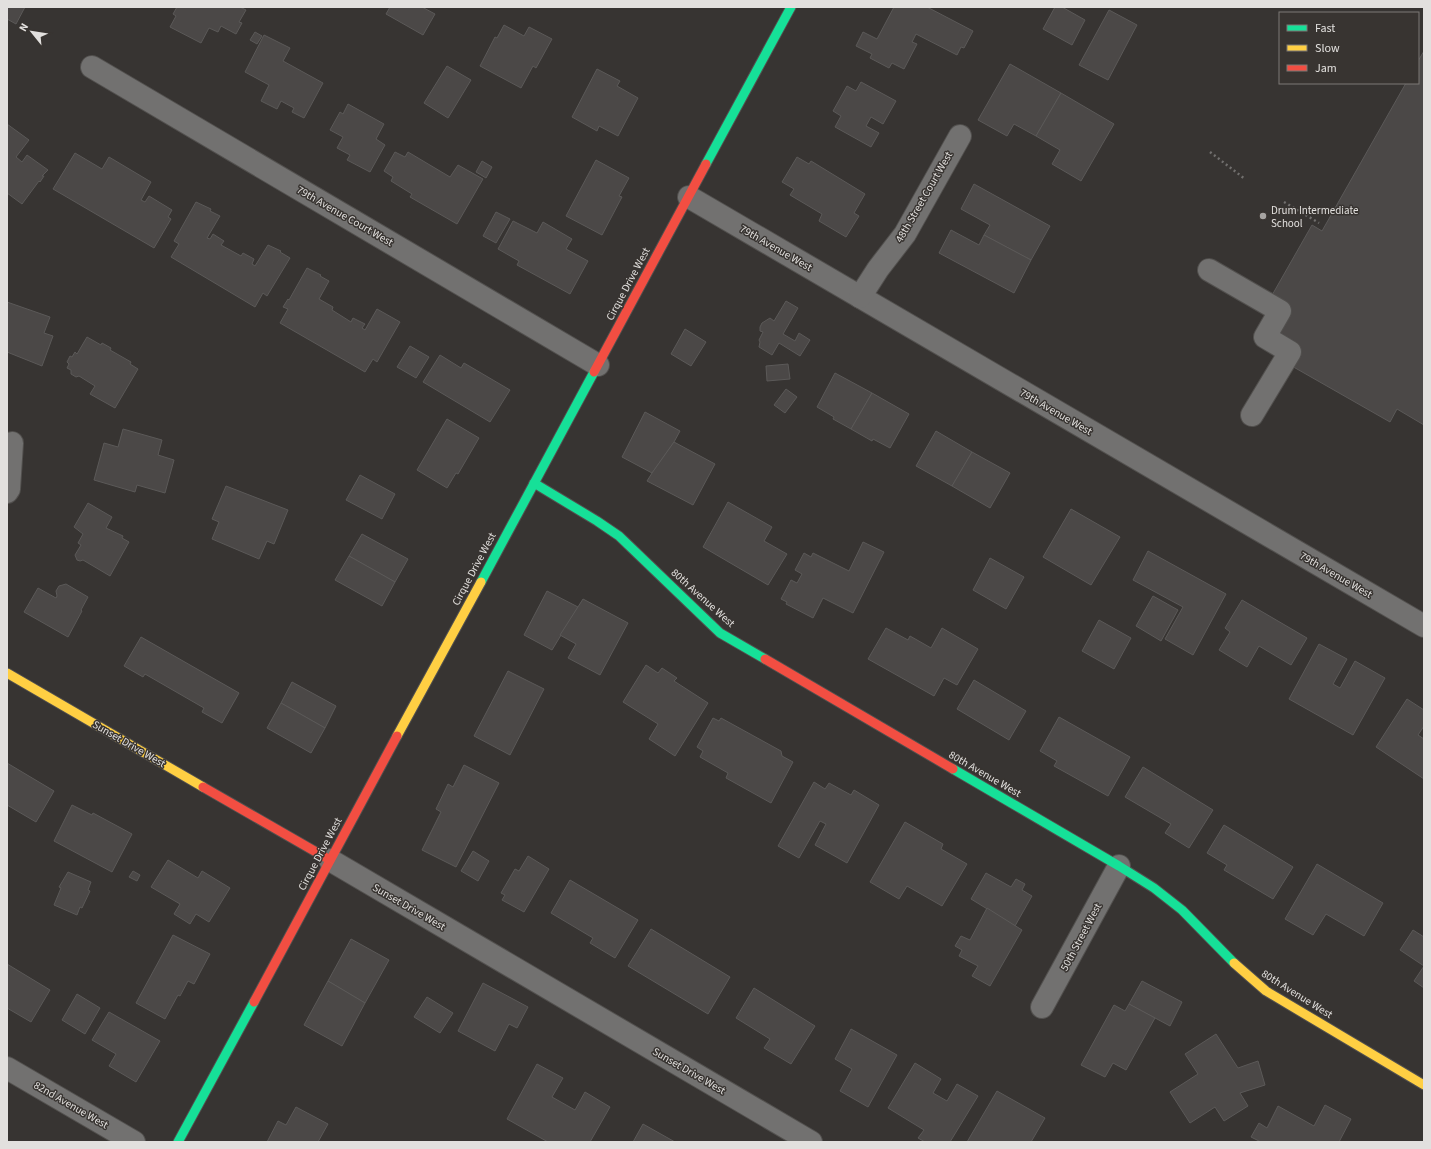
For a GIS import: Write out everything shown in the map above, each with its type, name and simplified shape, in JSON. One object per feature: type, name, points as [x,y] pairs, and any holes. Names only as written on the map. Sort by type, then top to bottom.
[{"type":"street","name":"Cirque Drive West","points":[[178,1142],[791,7]]},
{"type":"street","name":"79th Avenue Court West","points":[[92,67],[598,365]]},
{"type":"street","name":"48th Street Court West","points":[[860,297],[878,269],[905,234],[960,136]]},
{"type":"street","name":"79th Avenue West","points":[[689,197],[1424,626]]},
{"type":"street","points":[[1209,270],[1280,311],[1265,337],[1290,352],[1252,415]]},
{"type":"street","points":[[7,492],[9,489],[12,443]]},
{"type":"street","name":"80th Avenue West","points":[[534,483],[619,536],[720,633],[1119,866],[1154,888],[1182,910],[1238,967],[1266,991],[1424,1085]]},
{"type":"street","name":"Sunset Drive West","points":[[7,673],[330,860],[811,1142]]},
{"type":"street","name":"50th Street West","points":[[1042,1007],[1119,866]]},
{"type":"street","name":"82nd Avenue West","points":[[7,1068],[134,1142]]},
{"type":"path","points":[[1210,152],[1244,179]]},
{"type":"path","points":[[1284,202],[1318,222]]},
{"type":"building","points":[[7,7],[25,7],[16,24],[7,19]]},
{"type":"building","points":[[177,7],[240,7],[246,10],[239,22],[242,23],[236,34],[221,26],[218,32],[209,28],[201,43],[170,27],[176,16],[173,14]]},
{"type":"building","points":[[390,7],[422,7],[435,14],[423,35],[386,14]]},
{"type":"building","points":[[894,7],[927,7],[973,31],[964,48],[961,47],[957,55],[916,34],[912,42],[917,44],[904,69],[892,63],[889,68],[870,58],[872,54],[856,46],[863,32],[877,39]]},
{"type":"building","points":[[1055,7],[1062,7],[1085,20],[1072,45],[1043,29]]},
{"type":"building","points":[[1109,10],[1137,25],[1108,80],[1079,65]]},
{"type":"building","points":[[504,25],[524,36],[529,27],[552,39],[536,68],[533,66],[521,88],[480,66],[495,37],[497,38]]},
{"type":"building","points":[[255,32],[262,36],[257,44],[250,40]]},
{"type":"building","points":[[264,35],[290,48],[283,61],[323,83],[304,118],[292,112],[294,108],[281,101],[277,109],[261,101],[269,85],[245,72]]},
{"type":"building","points":[[1424,51],[1424,425],[1397,409],[1390,422],[1290,365],[1271,334],[1271,297],[1312,225],[1322,231],[1405,84],[1419,84],[1419,59]]},
{"type":"building","points":[[1010,64],[1061,93],[1036,136],[1014,124],[1007,136],[978,120]]},
{"type":"building","points":[[447,66],[471,80],[448,118],[424,103]]},
{"type":"building","points":[[597,69],[620,81],[617,86],[638,98],[618,136],[599,126],[597,131],[572,117]]},
{"type":"building","points":[[861,82],[896,101],[883,124],[871,117],[866,126],[879,133],[871,147],[835,127],[841,116],[833,111],[847,86],[856,91]]},
{"type":"building","points":[[1061,93],[1114,124],[1081,181],[1052,164],[1060,150],[1036,136]]},
{"type":"building","points":[[348,104],[384,124],[376,139],[385,145],[370,172],[347,160],[350,155],[337,148],[343,137],[330,130],[340,112],[343,114]]},
{"type":"building","points":[[7,124],[29,140],[16,157],[22,162],[27,155],[48,170],[22,204],[7,193]]},
{"type":"building","points":[[395,152],[405,157],[408,152],[450,177],[458,165],[483,179],[457,224],[410,197],[412,194],[391,181],[393,177],[384,171]]},
{"type":"building","points":[[75,153],[102,169],[109,157],[151,182],[141,200],[145,202],[149,196],[172,210],[168,217],[171,219],[154,248],[53,189]]},
{"type":"building","points":[[797,157],[809,164],[811,161],[865,194],[854,213],[859,216],[846,237],[819,221],[822,214],[790,195],[794,189],[782,182]]},
{"type":"building","points":[[596,160],[629,178],[619,196],[622,197],[602,235],[566,216]]},
{"type":"building","points":[[482,161],[492,167],[486,178],[476,172]]},
{"type":"building","points":[[974,184],[1050,226],[1031,260],[984,235],[990,225],[961,209]]},
{"type":"building","points":[[196,202],[211,209],[210,211],[220,216],[207,238],[210,239],[213,234],[224,241],[221,245],[241,256],[243,253],[254,259],[252,264],[255,266],[268,245],[281,251],[280,252],[290,258],[267,296],[263,293],[255,307],[171,257],[179,244],[174,241]]},
{"type":"building","points":[[496,212],[510,219],[496,243],[483,236]]},
{"type":"building","points":[[513,221],[537,233],[543,222],[572,239],[566,249],[588,261],[570,294],[517,265],[519,261],[498,249]]},
{"type":"building","points":[[951,230],[979,245],[984,235],[1031,260],[1014,293],[939,253]]},
{"type":"building","points":[[307,268],[329,281],[319,299],[333,307],[332,310],[351,322],[353,318],[365,324],[362,328],[365,330],[377,309],[400,322],[377,362],[373,359],[365,372],[280,323],[288,309],[283,307],[288,299],[289,300]]},
{"type":"building","points":[[786,301],[798,308],[783,334],[795,341],[799,333],[810,340],[800,356],[779,343],[772,355],[759,347],[759,340],[763,332],[760,331],[762,323],[770,318],[774,321]]},
{"type":"building","points":[[7,302],[50,317],[44,333],[53,336],[42,366],[7,352]]},
{"type":"building","points":[[685,329],[706,342],[691,366],[671,354]]},
{"type":"building","points":[[87,337],[101,345],[102,343],[111,348],[110,350],[131,362],[130,364],[138,369],[115,408],[90,394],[95,386],[79,376],[76,377],[71,374],[71,370],[67,368],[69,364],[67,362],[70,356],[72,357],[75,352],[77,354]]},
{"type":"building","points":[[410,346],[429,357],[416,378],[397,367]]},
{"type":"building","points":[[440,355],[461,368],[464,363],[510,390],[490,422],[423,382]]},
{"type":"building","points":[[788,364],[790,379],[767,381],[766,366]]},
{"type":"building","points":[[835,373],[872,393],[851,429],[833,419],[834,417],[817,407]]},
{"type":"building","points":[[786,389],[797,397],[785,413],[774,405]]},
{"type":"building","points":[[872,393],[909,414],[890,448],[873,439],[872,441],[851,429]]},
{"type":"building","points":[[645,412],[680,431],[652,473],[622,457]]},
{"type":"building","points":[[447,419],[479,438],[458,474],[456,473],[447,488],[417,470]]},
{"type":"building","points":[[123,429],[162,440],[158,455],[174,460],[165,493],[137,485],[135,492],[94,480],[104,443],[118,447]]},
{"type":"building","points":[[936,431],[972,452],[952,486],[916,466]]},
{"type":"building","points":[[674,442],[715,464],[693,505],[647,481]]},
{"type":"building","points":[[972,452],[1010,473],[990,508],[952,486]]},
{"type":"building","points":[[360,475],[395,494],[382,519],[346,500]]},
{"type":"building","points":[[226,486],[288,510],[274,544],[267,541],[259,559],[212,539],[219,522],[212,519]]},
{"type":"building","points":[[728,502],[772,527],[764,541],[787,554],[768,585],[703,547]]},
{"type":"building","points":[[88,503],[112,517],[106,528],[123,536],[122,538],[129,542],[110,576],[83,560],[77,560],[75,555],[81,545],[78,543],[83,534],[74,527]]},
{"type":"building","points":[[1071,509],[1120,537],[1091,585],[1043,557]]},
{"type":"building","points":[[362,534],[408,559],[395,582],[349,556]]},
{"type":"building","points":[[863,542],[884,552],[853,613],[823,598],[813,618],[786,604],[787,602],[781,599],[791,580],[797,583],[802,574],[795,570],[804,553],[811,557],[813,553],[849,571]]},
{"type":"building","points":[[1148,551],[1226,594],[1193,655],[1165,639],[1183,607],[1133,580]]},
{"type":"building","points":[[349,556],[395,582],[382,606],[335,580]]},
{"type":"building","points":[[990,558],[1024,577],[1006,609],[973,590]]},
{"type":"building","points":[[66,584],[88,597],[68,637],[24,612],[38,588],[56,598],[56,591],[59,586]]},
{"type":"building","points":[[547,591],[578,607],[552,650],[524,635]]},
{"type":"building","points":[[1153,596],[1178,610],[1161,641],[1136,626]]},
{"type":"building","points":[[583,599],[628,623],[600,675],[568,658],[576,644],[560,635]]},
{"type":"building","points":[[1242,600],[1307,638],[1291,665],[1259,646],[1247,667],[1219,650],[1230,632],[1225,628]]},
{"type":"building","points":[[1099,620],[1131,638],[1114,669],[1082,651]]},
{"type":"building","points":[[886,628],[908,640],[910,636],[931,648],[942,628],[978,649],[957,685],[944,678],[934,696],[868,659]]},
{"type":"building","points":[[141,637],[239,693],[222,723],[202,712],[204,708],[145,674],[143,677],[124,666]]},
{"type":"building","points":[[1319,644],[1347,659],[1333,684],[1340,688],[1355,661],[1385,678],[1353,735],[1289,699]]},
{"type":"building","points":[[646,665],[658,673],[662,668],[677,678],[674,681],[708,703],[675,756],[649,739],[658,724],[623,702]]},
{"type":"building","points":[[508,671],[544,689],[510,755],[474,736]]},
{"type":"building","points":[[974,680],[1026,711],[1009,740],[957,709]]},
{"type":"building","points":[[292,682],[336,706],[325,728],[281,703]]},
{"type":"building","points":[[1407,699],[1424,710],[1424,726],[1418,735],[1424,739],[1424,779],[1376,747]]},
{"type":"building","points":[[281,703],[325,728],[311,753],[267,728]]},
{"type":"building","points":[[1059,717],[1130,757],[1108,796],[1054,766],[1057,761],[1040,751]]},
{"type":"building","points":[[713,718],[719,721],[721,718],[781,751],[782,756],[793,762],[771,803],[726,778],[728,773],[700,757],[703,751],[697,747]]},
{"type":"building","points":[[7,763],[54,791],[36,822],[7,805]]},
{"type":"building","points":[[464,765],[499,783],[456,867],[422,850],[441,812],[436,809],[448,784],[453,787]]},
{"type":"building","points":[[1143,767],[1213,810],[1189,848],[1165,833],[1171,824],[1125,797]]},
{"type":"building","points":[[814,782],[825,789],[829,783],[851,795],[854,790],[879,805],[847,863],[815,845],[826,824],[820,821],[799,858],[778,846]]},
{"type":"building","points":[[72,805],[92,815],[93,813],[132,834],[112,872],[54,841]]},
{"type":"building","points":[[905,822],[943,844],[941,849],[967,864],[942,906],[907,886],[899,899],[870,882]]},
{"type":"building","points":[[1224,825],[1293,867],[1273,899],[1224,870],[1227,865],[1207,853]]},
{"type":"building","points":[[473,851],[489,861],[478,881],[461,871]]},
{"type":"building","points":[[528,856],[549,869],[524,912],[502,900],[505,895],[501,893],[515,869],[519,871]]},
{"type":"building","points":[[168,860],[198,878],[202,871],[230,888],[209,922],[196,914],[190,924],[174,914],[180,904],[151,887]]},
{"type":"building","points":[[1317,864],[1383,903],[1364,936],[1326,914],[1313,935],[1285,919]]},
{"type":"building","points":[[133,871],[140,875],[137,881],[129,877]]},
{"type":"building","points":[[68,872],[91,882],[88,890],[90,891],[77,915],[54,905],[61,888],[59,887]]},
{"type":"building","points":[[986,873],[1011,887],[1016,879],[1025,884],[1022,890],[1032,896],[1015,926],[971,899]]},
{"type":"building","points":[[570,880],[638,920],[615,958],[590,943],[593,938],[551,913]]},
{"type":"building","points":[[987,908],[1022,930],[990,986],[972,976],[978,966],[959,956],[962,950],[955,946],[961,936],[970,940]]},
{"type":"building","points":[[651,929],[730,977],[708,1014],[628,966]]},
{"type":"building","points":[[1413,930],[1424,937],[1424,966],[1400,950]]},
{"type":"building","points":[[173,935],[210,954],[194,984],[188,981],[180,996],[178,995],[165,1019],[136,1003]]},
{"type":"building","points":[[351,939],[389,960],[365,1003],[328,981]]},
{"type":"building","points":[[7,964],[50,990],[31,1022],[7,1008]]},
{"type":"building","points":[[1424,966],[1424,988],[1414,981]]},
{"type":"building","points":[[328,981],[365,1003],[342,1046],[304,1025]]},
{"type":"building","points":[[1142,981],[1182,1002],[1170,1026],[1129,1004]]},
{"type":"building","points":[[483,983],[528,1007],[517,1028],[509,1024],[495,1051],[458,1031]]},
{"type":"building","points":[[754,988],[815,1026],[791,1064],[764,1048],[770,1039],[736,1018]]},
{"type":"building","points":[[77,994],[100,1008],[85,1034],[62,1020]]},
{"type":"building","points":[[427,997],[453,1013],[440,1033],[414,1017]]},
{"type":"building","points":[[1129,1004],[1155,1018],[1126,1070],[1113,1063],[1105,1077],[1081,1065],[1114,1005],[1125,1011]]},
{"type":"building","points":[[109,1012],[160,1041],[136,1082],[109,1066],[116,1054],[92,1040]]},
{"type":"building","points":[[851,1029],[897,1055],[868,1107],[840,1091],[852,1069],[835,1059]]},
{"type":"building","points":[[1216,1034],[1238,1068],[1258,1061],[1265,1085],[1240,1093],[1248,1106],[1224,1121],[1215,1107],[1190,1123],[1170,1092],[1198,1074],[1185,1054]]},
{"type":"building","points":[[915,1063],[941,1079],[933,1093],[947,1101],[957,1084],[978,1096],[950,1142],[925,1142],[918,1138],[924,1130],[888,1108]]},
{"type":"building","points":[[537,1064],[563,1078],[552,1097],[575,1110],[585,1092],[610,1107],[590,1142],[548,1142],[507,1119]]},
{"type":"building","points":[[997,1091],[1045,1118],[1031,1142],[967,1142]]},
{"type":"building","points":[[1325,1105],[1351,1119],[1339,1142],[1261,1142],[1251,1137],[1259,1123],[1267,1128],[1278,1106],[1314,1126]]},
{"type":"building","points":[[296,1107],[328,1124],[318,1142],[267,1142],[278,1121],[286,1125]]},
{"type":"building","points":[[643,1124],[675,1142],[633,1142]]},
{"type":"traffic: fast","points":[[706,164],[791,7]]},
{"type":"traffic: fast","points":[[481,582],[594,372]]},
{"type":"traffic: fast","points":[[534,483],[619,536],[720,633],[765,659]]},
{"type":"traffic: fast","points":[[953,769],[1154,888],[1182,910],[1234,963]]},
{"type":"traffic: fast","points":[[178,1142],[254,1002]]},
{"type":"traffic: slow","points":[[397,736],[481,582]]},
{"type":"traffic: slow","points":[[7,673],[203,787]]},
{"type":"traffic: slow","points":[[1234,963],[1266,991],[1424,1085]]},
{"type":"traffic: jam","points":[[594,372],[706,164]]},
{"type":"traffic: jam","points":[[765,659],[953,769]]},
{"type":"traffic: jam","points":[[254,1002],[397,736]]},
{"type":"traffic: jam","points":[[203,787],[330,860]]},
{"type":"place","name":"Drum Intermediate School","points":[[1263,216]]}]
